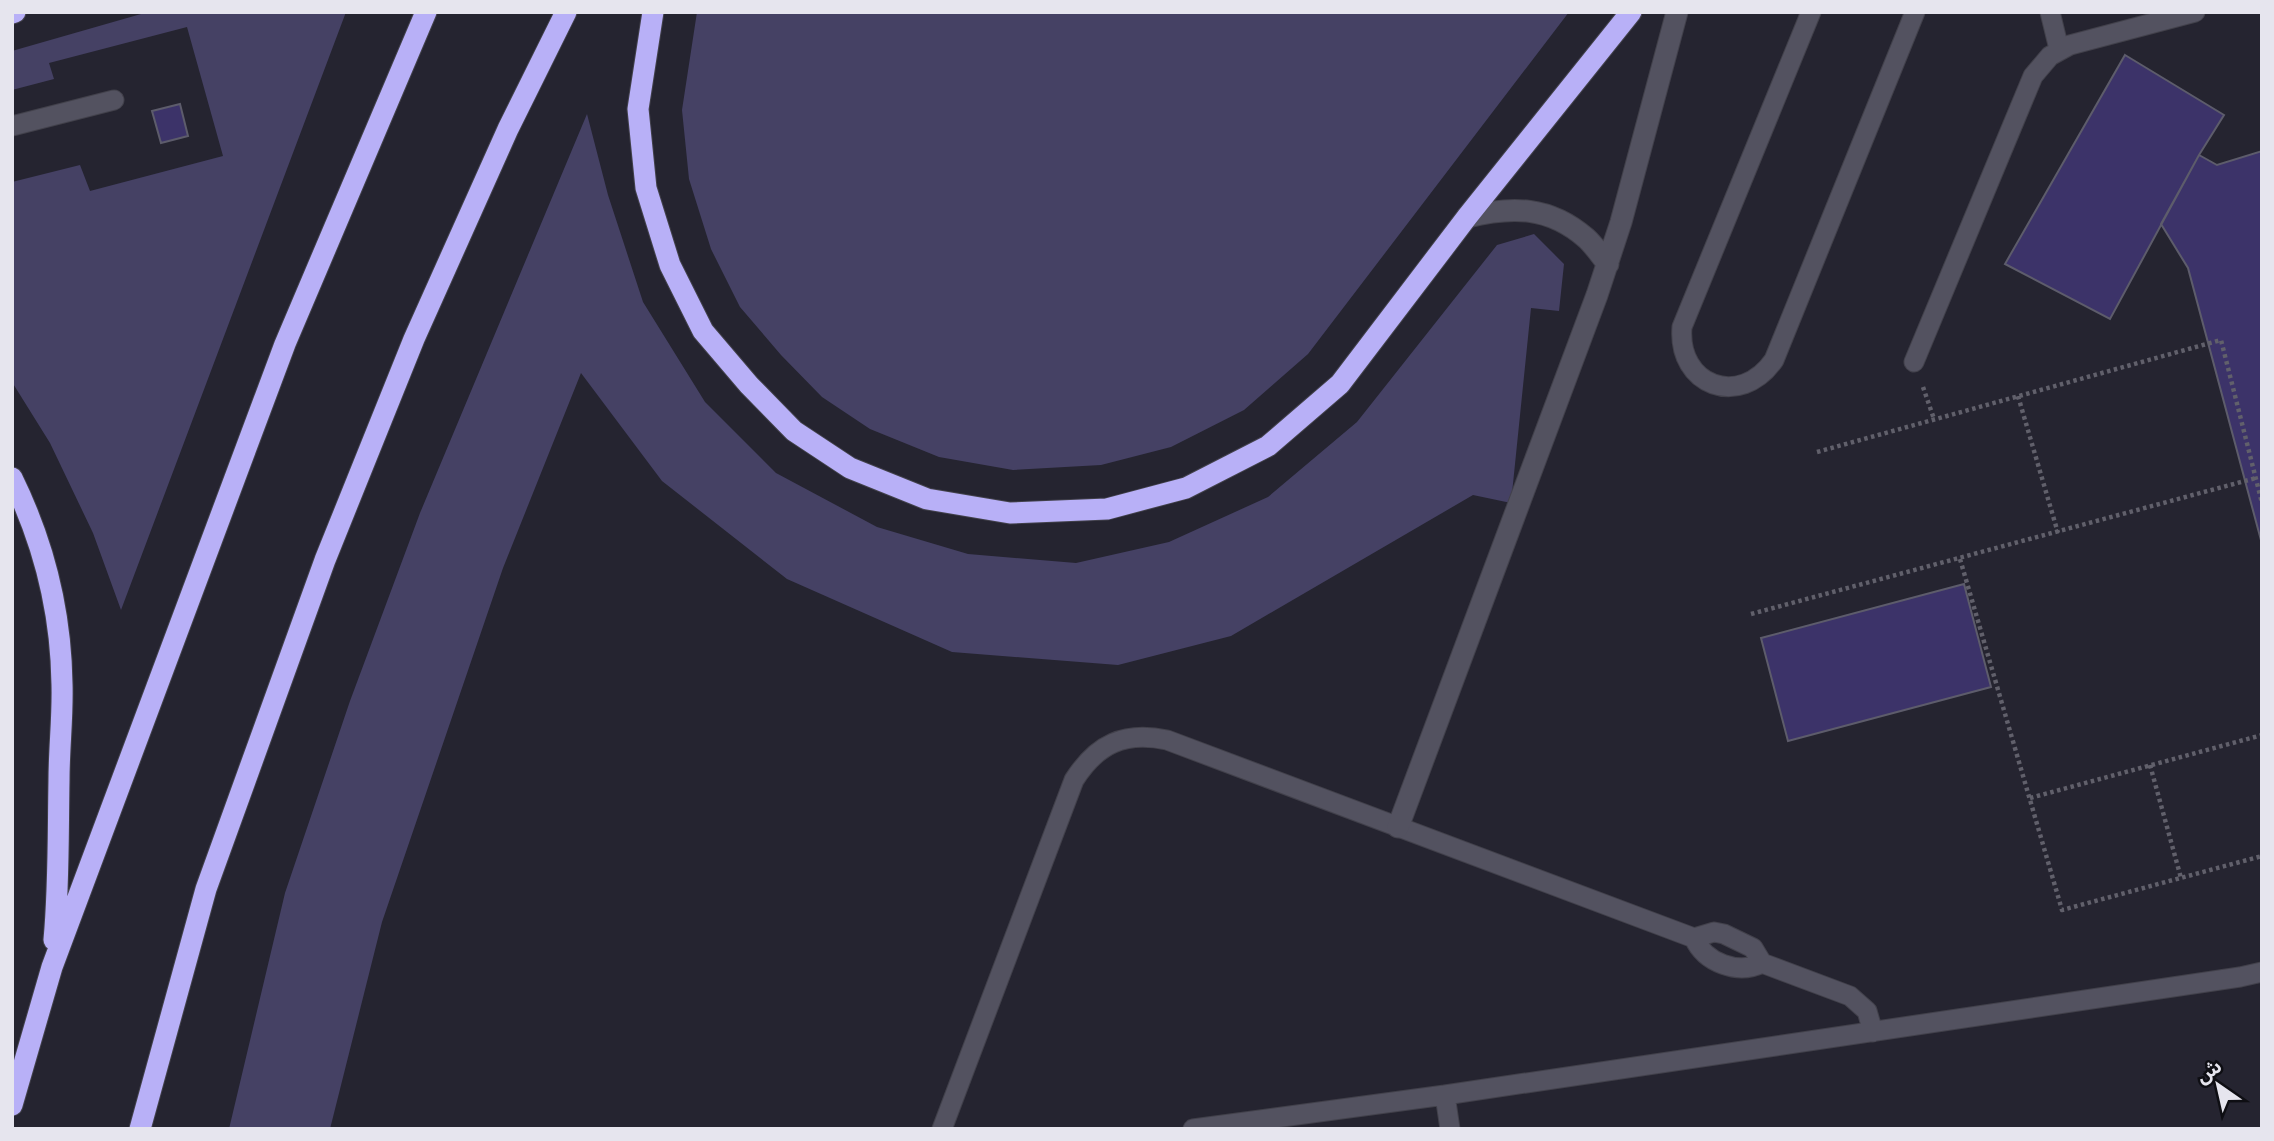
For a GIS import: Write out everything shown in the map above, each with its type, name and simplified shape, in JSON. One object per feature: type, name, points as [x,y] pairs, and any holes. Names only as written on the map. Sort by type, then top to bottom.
[{"type":"highway","points":[[12,1105],[52,967],[285,344],[426,12]]},
{"type":"highway","points":[[140,1129],[206,889],[325,560],[414,339],[508,129],[566,12]]},
{"type":"highway","points":[[653,12],[638,109],[646,188],[670,265],[703,331],[749,385],[794,431],[850,468],[927,499],[1010,513],[1107,509],[1186,488],[1268,446],[1340,384],[1467,217],[1631,12]]},
{"type":"highway","points":[[12,478],[36,532],[53,590],[62,683],[59,889],[52,967]]},
{"type":"street","points":[[1398,827],[1608,264],[1677,12]]},
{"type":"street","points":[[1467,217],[1498,209],[1530,211],[1561,221],[1587,239],[1608,264]]},
{"type":"lane","points":[[1811,12],[1682,327],[1684,355],[1691,368],[1713,385],[1728,388],[1755,381],[1766,372],[1774,360],[1915,12]]},
{"type":"lane","points":[[2050,12],[2059,50]]},
{"type":"lane","points":[[1914,362],[2034,76],[2050,56],[2059,50],[2195,12]]},
{"type":"lane","points":[[12,126],[114,100]]},
{"type":"lane","points":[[942,1129],[1074,780],[1084,764],[1097,752],[1130,737],[1149,736],[1167,740],[1694,938],[1714,932],[1724,934],[1753,948],[1762,963],[1850,996],[1867,1011],[1873,1032]]},
{"type":"lane","points":[[1694,938],[1698,948],[1706,955],[1736,968],[1754,967],[1762,963]]},
{"type":"lane","points":[[1203,1128],[2240,978],[2262,972]]},
{"type":"lane","points":[[1445,1095],[1450,1129]]},
{"type":"path","points":[[1817,452],[2221,340],[2262,503]]},
{"type":"path","points":[[1914,362],[1934,419]]},
{"type":"path","points":[[2018,396],[2058,533]]},
{"type":"path","points":[[1751,614],[2256,478]]},
{"type":"path","points":[[1960,559],[2062,910],[2262,856]]},
{"type":"path","points":[[2030,798],[2262,735]]},
{"type":"path","points":[[2150,765],[2181,878]]},
{"type":"shaded area","points":[[148,12],[346,12],[121,610],[93,533],[50,443],[12,382],[12,182],[80,165],[90,191],[223,156],[187,27],[49,63],[54,79],[12,90],[12,51]]},
{"type":"shaded area","points":[[697,12],[1569,12],[1308,354],[1244,410],[1171,447],[1101,465],[1013,470],[939,457],[870,429],[822,397],[740,307],[711,249],[689,179],[682,110]]},
{"type":"shaded area","points":[[587,114],[608,195],[643,302],[705,402],[776,473],[877,527],[968,554],[1076,563],[1169,542],[1268,497],[1357,422],[1497,245],[1534,234],[1564,264],[1559,311],[1531,308],[1511,503],[1473,495],[1231,636],[1118,665],[952,652],[787,579],[662,481],[581,373],[503,568],[382,922],[330,1129],[229,1129],[285,893],[350,701],[420,513]]},
{"type":"building","points":[[2125,55],[2224,115],[2199,155],[2110,319],[2005,264]]},
{"type":"building","points":[[180,104],[188,136],[161,143],[152,111]]},
{"type":"building","points":[[2262,151],[2262,544],[2188,268],[2161,224],[2199,155],[2217,165]]},
{"type":"building","points":[[1964,584],[1991,687],[1788,741],[1761,638]]}]
